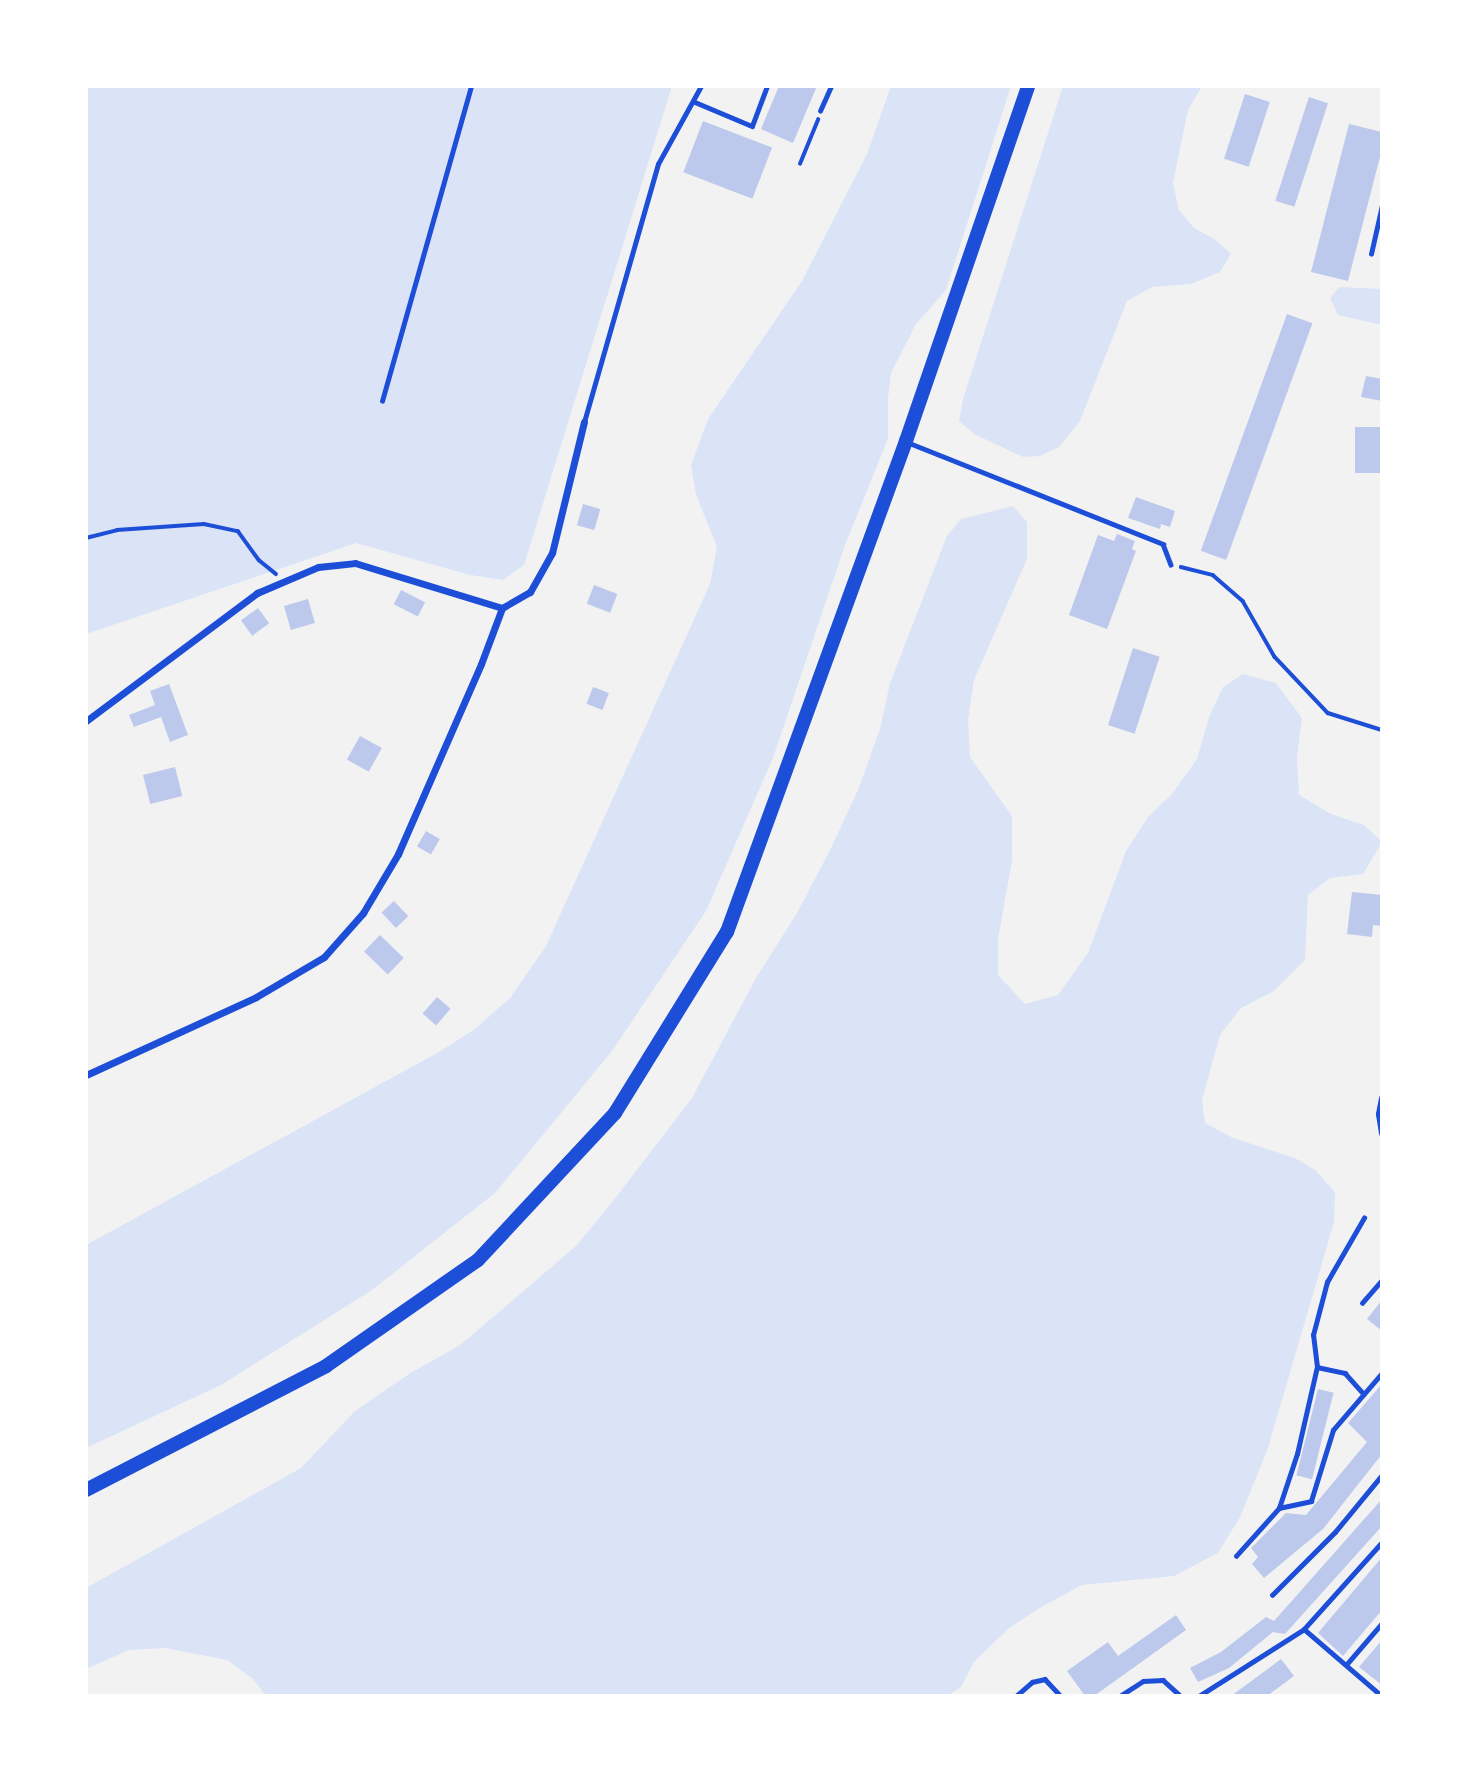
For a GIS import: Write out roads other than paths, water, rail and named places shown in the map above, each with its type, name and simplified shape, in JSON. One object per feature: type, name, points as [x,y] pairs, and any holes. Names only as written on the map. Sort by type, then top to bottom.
[{"type":"main road","points":[[86,1490],[326,1366],[478,1260],[615,1113],[727,932],[906,441],[1028,86]]},
{"type":"street","points":[[86,1075],[267,990],[324,957],[363,913],[398,855],[481,664],[502,608],[530,592],[552,553],[584,422]]},
{"type":"street","points":[[86,721],[257,593],[318,567],[355,563],[502,608]]},
{"type":"street","points":[[1382,1098],[1379,1114],[1382,1133]]},
{"type":"lane","points":[[382,401],[471,86]]},
{"type":"lane","points":[[584,422],[658,164],[695,102],[701,86]]},
{"type":"lane","points":[[695,102],[752,125],[767,86]]},
{"type":"lane","points":[[820,111],[831,86]]},
{"type":"lane","points":[[1371,254],[1382,205]]},
{"type":"lane","points":[[906,441],[1163,544],[1171,565]]},
{"type":"lane","points":[[1236,1556],[1279,1508],[1297,1454],[1317,1367],[1313,1335],[1327,1282],[1364,1218]]},
{"type":"lane","points":[[1362,1303],[1382,1280]]},
{"type":"lane","points":[[1317,1367],[1345,1373],[1364,1394]]},
{"type":"lane","points":[[1279,1508],[1311,1501],[1333,1430],[1382,1373]]},
{"type":"lane","points":[[1272,1595],[1335,1532],[1382,1475]]},
{"type":"lane","points":[[1199,1696],[1304,1629],[1382,1542]]},
{"type":"lane","points":[[1346,1665],[1382,1623]]},
{"type":"lane","points":[[1304,1629],[1382,1696]]},
{"type":"lane","points":[[1016,1696],[1032,1682],[1045,1679],[1061,1696]]},
{"type":"lane","points":[[1120,1696],[1143,1681],[1163,1680],[1181,1696]]}]
